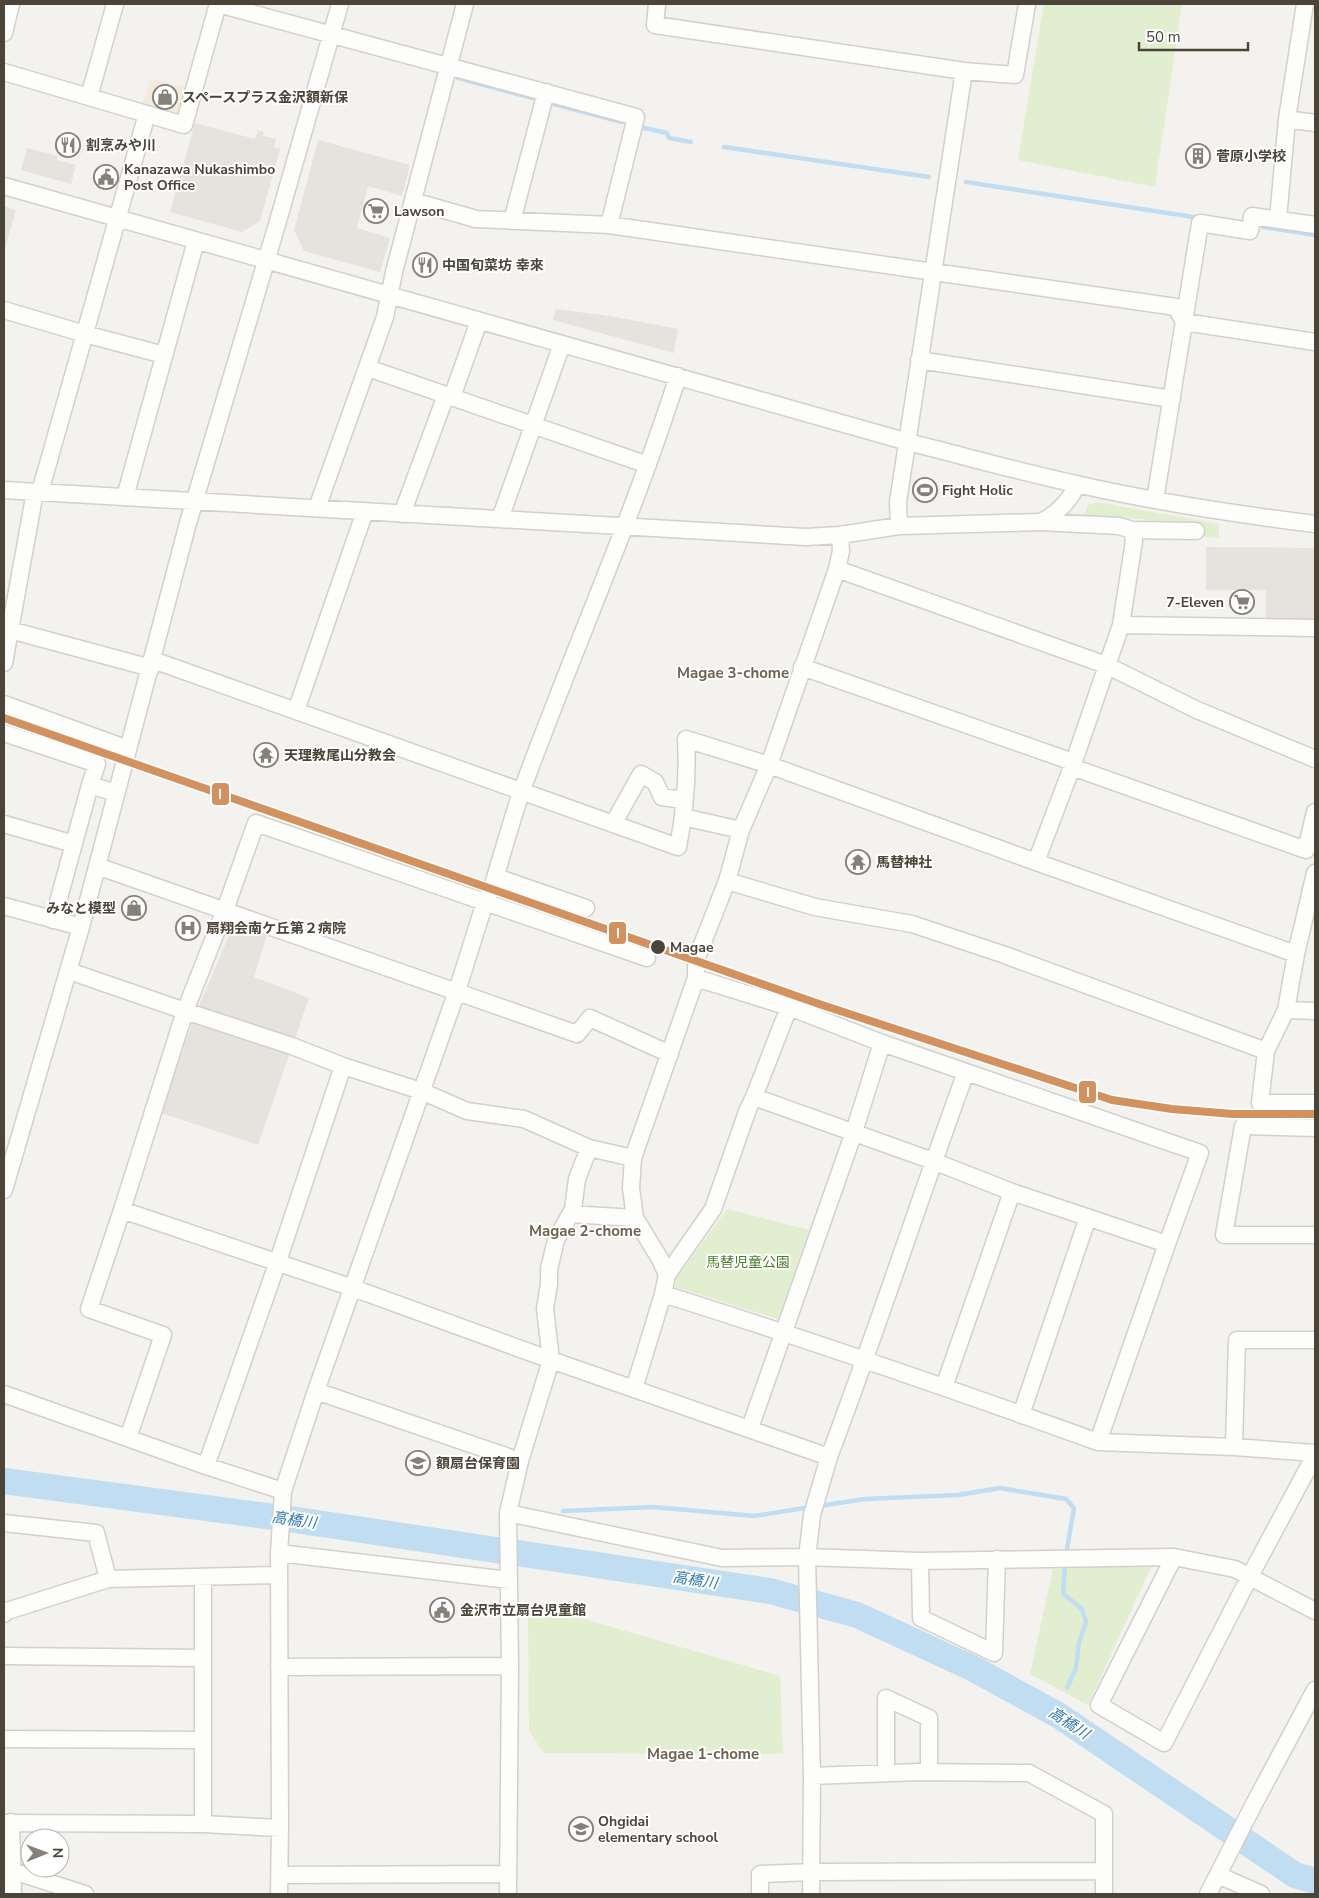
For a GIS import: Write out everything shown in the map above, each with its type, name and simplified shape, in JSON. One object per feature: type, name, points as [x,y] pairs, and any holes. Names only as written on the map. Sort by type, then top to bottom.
[{"type":"street","points":[[4,33],[12,4]]},
{"type":"street","points":[[89,97],[115,4]]},
{"type":"street","points":[[4,72],[184,125],[218,4],[636,117],[609,225]]},
{"type":"street","points":[[4,1190],[81,928],[195,501],[267,260],[340,4]]},
{"type":"street","points":[[317,508],[368,368],[384,317],[465,4]]},
{"type":"street","points":[[657,4],[655,25],[964,71],[1015,75],[1027,4]]},
{"type":"street","points":[[1278,219],[1287,119],[1305,4]]},
{"type":"street","points":[[898,526],[898,502],[964,71]]},
{"type":"street","points":[[512,221],[546,92]]},
{"type":"street","points":[[4,663],[38,492],[147,114]]},
{"type":"street","points":[[1287,119],[1315,123]]},
{"type":"street","points":[[4,186],[908,442],[1077,484],[1155,500],[1219,512],[1315,524]]},
{"type":"street","points":[[414,201],[476,219],[609,225],[1176,306],[1184,322]]},
{"type":"street","points":[[1155,500],[1200,223],[1250,231],[1252,216],[1315,225]]},
{"type":"street","points":[[125,497],[196,240]]},
{"type":"street","points":[[4,310],[164,355]]},
{"type":"street","points":[[402,514],[479,321]]},
{"type":"street","points":[[1184,322],[1315,342]]},
{"type":"street","points":[[500,519],[562,344]]},
{"type":"street","points":[[919,360],[1172,399]]},
{"type":"street","points":[[368,368],[648,465]]},
{"type":"street","points":[[279,1894],[279,1553],[283,1491],[316,1391],[457,991],[485,902],[496,877],[522,792],[625,527],[678,376]]},
{"type":"street","points":[[1040,522],[1054,514],[1073,494],[1077,484]]},
{"type":"street","points":[[4,490],[806,537],[840,535],[898,526],[1040,522],[1119,526],[1132,530],[1196,531]]},
{"type":"street","points":[[296,711],[366,511]]},
{"type":"street","points":[[1036,862],[1121,625],[1134,541],[1132,530]]},
{"type":"street","points":[[667,1276],[660,1259],[635,1218],[631,1188],[633,1158],[696,978],[696,960],[727,881],[741,830],[769,764],[837,569],[841,551],[840,535]]},
{"type":"street","points":[[837,569],[1106,665],[1197,710],[1315,759]]},
{"type":"street","points":[[1121,625],[1315,628]]},
{"type":"street","points":[[10,630],[152,664],[296,711],[678,847],[684,817],[683,800],[688,772],[686,739],[769,764],[1036,862],[1296,954]]},
{"type":"street","points":[[802,667],[1306,850],[1315,815]]},
{"type":"street","points":[[4,704],[128,749]]},
{"type":"street","points":[[4,733],[97,764],[53,920]]},
{"type":"street","points":[[613,824],[641,774],[655,782],[662,797],[683,800]]},
{"type":"street","points":[[90,785],[116,793]]},
{"type":"street","points":[[684,817],[741,830]]},
{"type":"street","points":[[128,1438],[163,1335],[89,1309],[186,1011],[256,823],[647,958]]},
{"type":"street","points":[[4,824],[74,844]]},
{"type":"street","points":[[97,866],[577,1034],[590,1018],[670,1054]]},
{"type":"street","points":[[1315,873],[1311,913],[1296,954],[1286,1010],[1266,1050],[1260,1103],[1315,1103]]},
{"type":"street","points":[[496,877],[586,908]]},
{"type":"street","points":[[727,881],[815,907],[912,924],[1011,957],[1266,1050]]},
{"type":"street","points":[[4,906],[81,928]]},
{"type":"street","points":[[69,971],[292,1046],[343,1066],[421,1091],[467,1111],[524,1119],[589,1148],[633,1158]]},
{"type":"street","points":[[696,978],[789,1007],[882,1043],[1200,1153],[1098,1442]]},
{"type":"street","points":[[634,1389],[667,1276],[713,1209],[748,1109],[789,1007]]},
{"type":"street","points":[[1286,1010],[1315,1011]]},
{"type":"street","points":[[750,1428],[854,1132],[882,1043]]},
{"type":"street","points":[[206,1466],[277,1264],[343,1066]]},
{"type":"street","points":[[811,1894],[812,1776],[807,1557],[812,1515],[828,1457],[866,1359],[933,1161],[966,1072]]},
{"type":"street","points":[[754,1097],[933,1161],[1012,1192],[1167,1244]]},
{"type":"street","points":[[1315,1128],[1243,1126],[1224,1235],[1315,1235]]},
{"type":"street","points":[[508,1894],[509,1520],[520,1461],[551,1360],[545,1309],[549,1269],[556,1240],[573,1210],[578,1179],[589,1148]]},
{"type":"street","points":[[944,1387],[1012,1192]]},
{"type":"street","points":[[122,1210],[277,1264],[353,1288],[828,1457]]},
{"type":"street","points":[[570,1214],[635,1218]]},
{"type":"street","points":[[1021,1415],[1088,1217]]},
{"type":"street","points":[[663,1294],[866,1359],[1098,1442],[1234,1447],[1315,1454],[1164,1743],[1099,1705],[1174,1557]]},
{"type":"street","points":[[1234,1447],[1237,1340],[1315,1340]]},
{"type":"street","points":[[316,1391],[520,1461]]},
{"type":"street","points":[[4,1394],[206,1466],[283,1491]]},
{"type":"street","points":[[509,1520],[722,1558],[807,1557],[920,1561],[1174,1557],[1235,1569],[1315,1611]]},
{"type":"street","points":[[4,1523],[96,1533],[108,1579]]},
{"type":"street","points":[[279,1553],[509,1580]]},
{"type":"street","points":[[920,1561],[921,1618],[994,1653],[997,1559]]},
{"type":"street","points":[[4,1614],[4,1612],[108,1579],[279,1575]]},
{"type":"street","points":[[203,1577],[203,1824]]},
{"type":"street","points":[[4,1656],[203,1658]]},
{"type":"street","points":[[279,1667],[510,1666]]},
{"type":"street","points":[[1208,1894],[1315,1690]]},
{"type":"street","points":[[886,1773],[886,1698],[929,1718],[930,1772]]},
{"type":"street","points":[[4,1739],[203,1740]]},
{"type":"street","points":[[812,1776],[930,1772],[1029,1773],[1104,1814],[1104,1894]]},
{"type":"street","points":[[13,1894],[13,1871],[8,1822],[203,1824],[280,1828]]},
{"type":"street","points":[[13,1871],[85,1894]]},
{"type":"street","points":[[760,1894],[760,1874],[811,1872],[1104,1871]]},
{"type":"street","points":[[280,1876],[507,1874]]},
{"type":"street","points":[[1218,1875],[1261,1894]]},
{"type":"shaded area","name":"スペースプラス金沢額新保","points":[[150,78],[188,88],[182,111],[174,115],[142,106]]},
{"type":"shaded area","points":[[195,123],[255,139],[258,130],[264,132],[263,136],[276,139],[274,147],[280,149],[260,221],[242,232],[170,212]]},
{"type":"shaded area","points":[[318,140],[410,165],[402,196],[368,186],[357,228],[390,238],[380,272],[304,251],[294,230]]},
{"type":"shaded area","points":[[27,148],[58,156],[57,160],[76,165],[71,184],[21,170]]},
{"type":"shaded area","points":[[4,206],[16,210],[4,252]]},
{"type":"shaded area","points":[[556,309],[616,317],[678,329],[674,353],[553,320]]},
{"type":"shaded area","points":[[1206,547],[1315,548],[1315,620],[1266,620],[1266,590],[1206,590]]},
{"type":"shaded area","points":[[236,919],[268,932],[254,977],[309,998],[258,1145],[161,1113],[195,1015]]},
{"type":"green space","points":[[1044,4],[1182,4],[1155,187],[1018,160]]},
{"type":"green space","points":[[1096,502],[1219,524],[1219,538],[1205,537],[1197,527],[1150,524],[1144,519],[1083,518],[1088,505]]},
{"type":"green space","name":"馬替児童公園","points":[[727,1209],[809,1230],[778,1319],[675,1287],[676,1279]]},
{"type":"green space","points":[[1152,1565],[1088,1705],[1030,1674],[1053,1569]]},
{"type":"green space","points":[[543,1607],[780,1676],[783,1754],[544,1753],[529,1731],[528,1616]]},
{"type":"waterway","points":[[458,78],[533,98]]},
{"type":"waterway","points":[[554,104],[622,122]]},
{"type":"waterway","points":[[640,127],[667,133],[669,138],[691,142]]},
{"type":"waterway","points":[[724,147],[929,177]]},
{"type":"waterway","points":[[966,182],[1200,218]]},
{"type":"waterway","points":[[1263,227],[1315,235]]},
{"type":"waterway","name":"高橋川","points":[[4,1481],[303,1521],[770,1591],[857,1615],[974,1669],[1058,1715],[1295,1875],[1315,1881]]},
{"type":"waterway","points":[[819,1506],[865,1499],[958,1495],[1000,1488],[1066,1499],[1074,1508],[1066,1555]]},
{"type":"waterway","points":[[563,1511],[653,1507],[754,1516],[811,1507]]},
{"type":"waterway","points":[[1065,1563],[1063,1594],[1082,1609],[1086,1622],[1079,1642],[1076,1668],[1067,1688]]},
{"type":"transit line","name":"I","points":[[4,718],[822,1005],[1112,1100],[1172,1109],[1233,1114],[1315,1114]]},
{"type":"place","name":"スペースプラス金沢額新保","points":[[165,97]]},
{"type":"place","name":"割烹みや川","points":[[68,145]]},
{"type":"place","name":"菅原小学校","points":[[1198,156]]},
{"type":"place","name":"Kanazawa Nukashimbo Post Office","points":[[106,177]]},
{"type":"place","name":"Lawson","points":[[376,211]]},
{"type":"place","name":"中国旬菜坊 幸來","points":[[425,265]]},
{"type":"place","name":"Fight Holic","points":[[925,490]]},
{"type":"place","name":"7-Eleven","points":[[1242,602]]},
{"type":"place","name":"天理教尾山分教会","points":[[266,755]]},
{"type":"place","name":"馬替神社","points":[[858,862]]},
{"type":"place","name":"みなと模型","points":[[134,908]]},
{"type":"place","name":"扇翔会南ケ丘第２病院","points":[[188,928]]},
{"type":"place","name":"Magae","points":[[658,947]]},
{"type":"place","name":"額扇台保育園","points":[[418,1463]]},
{"type":"place","name":"金沢市立扇台児童館","points":[[442,1610]]},
{"type":"place","name":"Ohgidai elementary school","points":[[581,1829]]},
{"type":"district","name":"Magae 3-chome","points":[[733,673]]},
{"type":"district","name":"Magae 2-chome","points":[[585,1231]]},
{"type":"district","name":"Magae 1-chome","points":[[703,1754]]}]
